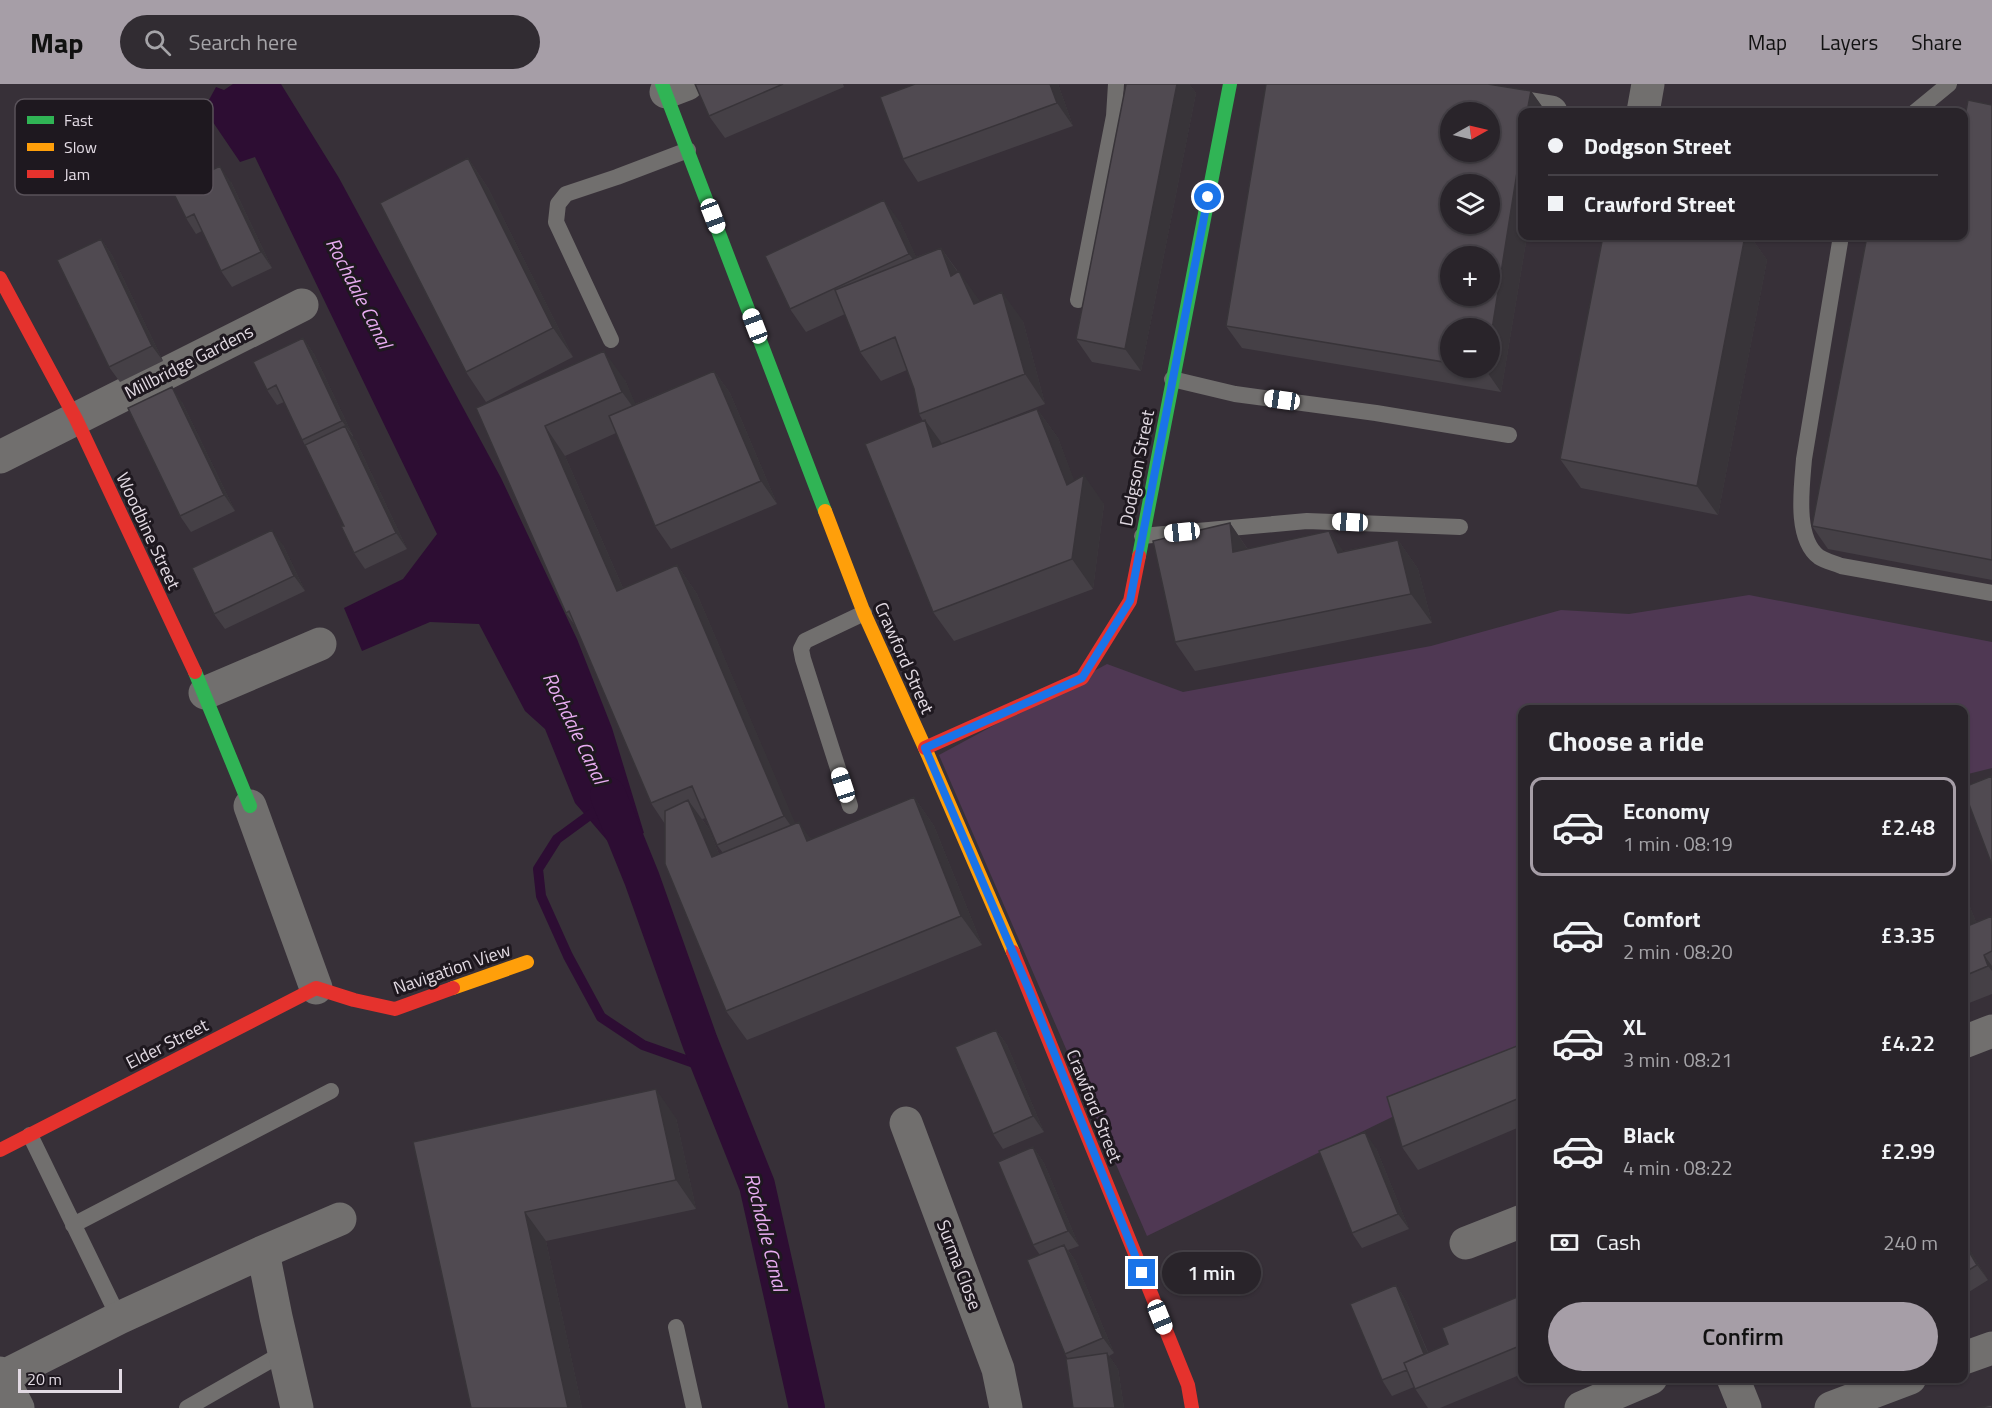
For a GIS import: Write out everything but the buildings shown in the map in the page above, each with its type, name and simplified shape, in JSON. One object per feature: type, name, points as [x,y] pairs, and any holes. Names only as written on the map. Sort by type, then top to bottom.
[{"type":"street","name":"Dodgson Street","points":[[925,748],[1082,678],[1130,601],[1230,84]]},
{"type":"street","points":[[1644,108],[1648,84]]},
{"type":"street","name":"Crawford Street","points":[[672,87],[688,150],[864,613],[1029,990],[1188,1385],[1192,1408]]},
{"type":"street","points":[[1468,98],[1527,108]]},
{"type":"street","name":"Woodbine Street","points":[[0,278],[76,419],[205,693],[250,806]]},
{"type":"street","name":"Millbridge Gardens","points":[[0,458],[302,305]]},
{"type":"street","points":[[205,693],[320,644]]},
{"type":"street","points":[[250,806],[316,988]]},
{"type":"street","name":"Navigation View","points":[[316,988],[354,1000],[395,1009],[527,962]]},
{"type":"street","name":"Elder Street","points":[[0,1150],[316,988]]},
{"type":"street","points":[[1968,1040],[1992,1030]]},
{"type":"street","name":"Surma Close","points":[[906,1123],[998,1369],[1006,1408]]},
{"type":"street","points":[[18,1408],[1,1375],[173,1292],[340,1220]]},
{"type":"street","points":[[1466,1243],[1518,1223]]},
{"type":"street","points":[[263,1252],[297,1408]]},
{"type":"street","points":[[1968,1357],[1992,1348]]},
{"type":"street","points":[[1581,1408],[1639,1383]]},
{"type":"street","points":[[1735,1383],[1745,1408]]},
{"type":"street","points":[[1831,1408],[1897,1383]]},
{"type":"lane","points":[[1078,300],[1114,116],[1116,84]]},
{"type":"lane","points":[[1920,108],[1949,84]]},
{"type":"lane","points":[[610,340],[556,222],[558,204],[566,194],[688,150]]},
{"type":"lane","points":[[1840,240],[1804,459],[1803,529],[1809,546],[1820,557],[1841,566],[1992,593]]},
{"type":"lane","points":[[1172,379],[1235,394],[1376,413],[1509,435]]},
{"type":"lane","points":[[1142,536],[1307,520],[1460,527]]},
{"type":"lane","points":[[850,806],[801,649],[805,641],[864,613]]},
{"type":"lane","points":[[74,1225],[331,1091]]},
{"type":"lane","points":[[30,1135],[119,1318]]},
{"type":"lane","points":[[676,1328],[694,1408]]},
{"type":"lane","points":[[187,1408],[285,1352]]},
{"type":"shaded area","points":[[1749,595],[1992,642],[1992,768],[1968,774],[1968,705],[1518,705],[1518,1056],[1147,1236],[939,755],[1107,664],[1183,692],[1431,646],[1561,610],[1629,614]]},
{"type":"water","points":[[233,84],[281,84],[339,178],[501,478],[577,639],[612,728],[644,833],[611,845],[575,803],[545,729],[525,711],[479,624],[430,622],[362,651],[344,608],[403,579],[437,534],[255,157],[240,162],[213,122],[213,99],[209,99],[216,87],[224,90]]},
{"type":"waterway","name":"Rochdale Canal","points":[[608,795],[642,879],[700,1042],[757,1185],[807,1408]]},
{"type":"waterway","points":[[598,809],[557,839],[538,869],[541,896],[568,956],[601,1017],[643,1045],[711,1069]]},
{"type":"traffic: fast","points":[[662,84],[825,511]]},
{"type":"traffic: fast","points":[[1139,556],[1230,84]]},
{"type":"traffic: fast","points":[[195,672],[250,806]]},
{"type":"traffic: slow","points":[[825,511],[864,613],[1013,952]]},
{"type":"traffic: slow","points":[[453,988],[527,962]]},
{"type":"traffic: jam","points":[[0,278],[76,419],[195,672]]},
{"type":"traffic: jam","points":[[925,748],[1082,678],[1130,601],[1139,556]]},
{"type":"traffic: jam","points":[[1013,952],[1188,1385],[1192,1408]]},
{"type":"traffic: jam","points":[[0,1150],[316,988],[354,1000],[395,1009],[453,988]]},
{"type":"route","points":[[1142,1273],[1029,990],[925,748],[1082,678],[1130,601],[1208,197]]}]
